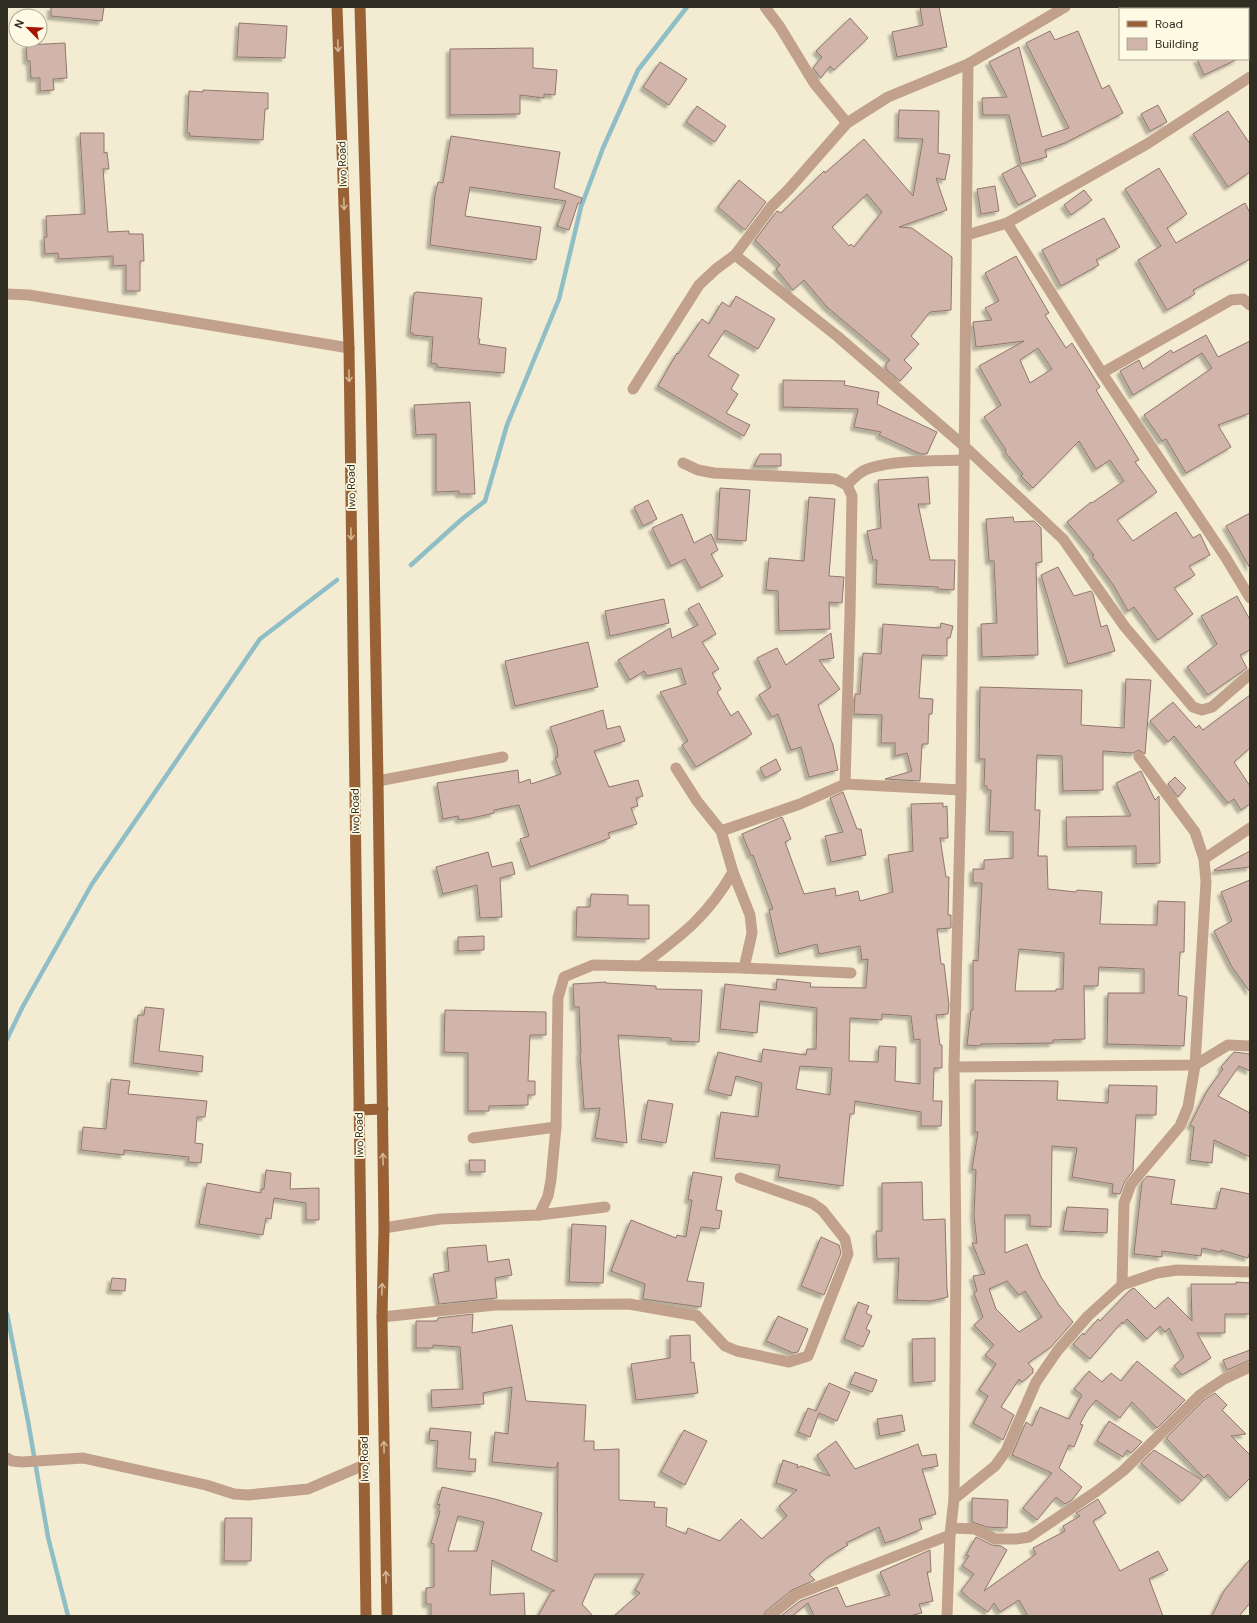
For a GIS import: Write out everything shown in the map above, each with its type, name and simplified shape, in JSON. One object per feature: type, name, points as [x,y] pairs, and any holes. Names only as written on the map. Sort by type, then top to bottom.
[{"type":"main road","name":"Iwo Road","points":[[337,7],[349,348],[358,1110],[366,1616]]},
{"type":"main road","name":"Iwo Road","points":[[360,7],[372,388],[383,1109],[384,1228],[382,1317],[387,1616]]},
{"type":"main road","points":[[358,1110],[383,1109]]},
{"type":"street","points":[[765,7],[780,27],[814,83],[847,123]]},
{"type":"street","points":[[633,389],[699,285],[734,255],[771,207],[790,189],[847,123],[888,96],[968,64],[1064,7]]},
{"type":"street","points":[[947,1616],[950,1532],[954,1499],[956,1260],[954,1067],[961,790],[963,445],[967,235],[968,64]]},
{"type":"street","points":[[967,235],[1007,223],[1147,144],[1250,77]]},
{"type":"street","points":[[1007,223],[1102,373],[1226,558],[1250,598]]},
{"type":"street","points":[[734,255],[837,336],[963,445],[1063,539],[1125,627],[1192,707],[1202,710],[1212,707],[1250,674]]},
{"type":"street","points":[[7,294],[29,295],[349,348]]},
{"type":"street","points":[[1102,373],[1231,300],[1243,299],[1250,305]]},
{"type":"street","points":[[847,484],[859,473],[869,468],[886,464],[963,460]]},
{"type":"street","points":[[683,464],[698,470],[714,473],[835,479],[847,484],[852,496],[845,784]]},
{"type":"street","points":[[378,781],[503,757]]},
{"type":"street","points":[[1122,1285],[1124,1203],[1131,1184],[1180,1126],[1188,1107],[1195,1065],[1206,882],[1204,859],[1195,832],[1139,757]]},
{"type":"street","points":[[676,768],[697,801],[721,831],[733,872],[750,915],[752,933],[744,968]]},
{"type":"street","points":[[721,831],[800,804],[845,784],[961,790]]},
{"type":"street","points":[[1204,859],[1250,828]]},
{"type":"street","points":[[641,966],[690,928],[713,904],[733,872]]},
{"type":"street","points":[[539,1215],[548,1196],[551,1180],[556,1127],[558,998],[564,977],[593,965],[744,968],[851,973]]},
{"type":"street","points":[[954,1067],[1195,1065],[1228,1045],[1250,1046]]},
{"type":"street","points":[[473,1138],[556,1127]]},
{"type":"street","points":[[382,1317],[495,1305],[629,1304],[697,1316],[725,1346],[737,1351],[790,1362],[808,1356],[848,1254],[845,1239],[822,1210],[812,1203],[740,1178]]},
{"type":"street","points":[[384,1228],[440,1219],[539,1215],[605,1208]]},
{"type":"street","points":[[954,1499],[995,1466],[1006,1451],[1036,1382],[1058,1350],[1088,1316],[1122,1285],[1157,1273],[1177,1270],[1250,1272]]},
{"type":"street","points":[[770,1616],[796,1595],[950,1532],[975,1529],[995,1539],[1016,1539],[1029,1537],[1097,1491],[1123,1471],[1200,1395],[1224,1379],[1250,1367]]},
{"type":"street","points":[[7,1458],[12,1461],[22,1462],[83,1458],[206,1486],[234,1494],[248,1495],[308,1489],[364,1465]]},
{"type":"building","points":[[51,7],[104,7],[102,21],[51,16]]},
{"type":"building","points":[[920,7],[939,7],[947,47],[897,57],[892,32],[923,25]]},
{"type":"building","points":[[850,18],[868,38],[834,70],[830,66],[821,78],[813,68],[822,57],[816,51]]},
{"type":"building","points":[[239,23],[287,26],[285,58],[237,57]]},
{"type":"building","points":[[1050,31],[1055,40],[1078,31],[1102,89],[1109,85],[1123,113],[1065,143],[1045,150],[1047,157],[1021,164],[1009,115],[983,115],[982,98],[1007,97],[989,62],[1019,47],[1042,137],[1069,128],[1026,43]]},
{"type":"building","points":[[65,43],[67,78],[53,79],[54,90],[40,91],[40,78],[31,78],[30,61],[27,61],[26,48],[48,48],[48,44]]},
{"type":"building","points":[[533,48],[533,68],[557,70],[555,95],[544,94],[544,98],[520,95],[520,114],[450,115],[450,49]]},
{"type":"building","points":[[1197,60],[1236,60],[1204,75]]},
{"type":"building","points":[[660,62],[687,79],[669,105],[643,87]]},
{"type":"building","points":[[203,90],[268,93],[268,109],[265,109],[263,140],[189,136],[190,133],[187,133],[189,91],[203,92]]},
{"type":"building","points":[[1158,105],[1167,122],[1150,131],[1141,114]]},
{"type":"building","points":[[697,106],[726,126],[715,142],[686,122]]},
{"type":"building","points":[[899,110],[939,111],[938,153],[950,155],[945,180],[936,178],[947,210],[899,227],[912,228],[952,257],[951,310],[930,312],[911,336],[919,344],[904,360],[912,368],[900,381],[886,369],[886,364],[890,360],[827,307],[804,280],[793,290],[776,269],[780,265],[755,240],[777,211],[781,213],[824,171],[825,173],[864,139],[913,196],[923,139],[898,138]],"holes":[[[867,194],[882,212],[854,247],[851,244],[849,246],[832,227]]]},
{"type":"building","points":[[1228,111],[1250,144],[1250,172],[1228,187],[1193,134]]},
{"type":"building","points":[[80,133],[104,133],[104,153],[107,152],[109,169],[103,169],[108,232],[129,231],[129,234],[143,234],[144,261],[140,261],[140,291],[126,291],[126,265],[113,266],[113,256],[59,259],[58,253],[45,254],[44,237],[47,237],[46,216],[85,214]]},
{"type":"building","points":[[451,136],[560,152],[554,188],[582,198],[581,203],[578,203],[569,230],[557,226],[566,201],[470,187],[465,216],[541,227],[536,260],[430,245],[435,195],[438,182],[443,183]]},
{"type":"building","points":[[1019,165],[1036,196],[1018,205],[1002,174]]},
{"type":"building","points":[[1159,168],[1187,214],[1167,228],[1176,243],[1245,203],[1250,213],[1250,259],[1193,290],[1195,294],[1167,310],[1138,260],[1161,246],[1125,189]]},
{"type":"building","points":[[739,180],[766,202],[745,230],[718,207]]},
{"type":"building","points":[[995,186],[999,211],[981,214],[977,189]]},
{"type":"building","points":[[1084,190],[1092,200],[1071,215],[1064,205]]},
{"type":"building","points":[[1104,218],[1120,247],[1096,260],[1099,265],[1061,286],[1042,250]]},
{"type":"building","points":[[1016,256],[1049,313],[1045,315],[1066,348],[1072,343],[1100,387],[1096,390],[1139,460],[1135,462],[1157,492],[1117,520],[1133,541],[1176,512],[1193,538],[1200,534],[1210,555],[1189,566],[1195,575],[1174,588],[1193,614],[1158,640],[1134,607],[1128,611],[1114,586],[1092,556],[1094,555],[1067,522],[1091,502],[1092,503],[1124,481],[1110,460],[1096,469],[1079,441],[1033,488],[1021,476],[1023,474],[1005,452],[1006,450],[984,417],[1001,405],[979,366],[1024,341],[976,347],[973,322],[992,320],[985,308],[999,301],[985,273]],"holes":[[[1038,348],[1052,369],[1030,383],[1020,360]]]},
{"type":"building","points":[[417,292],[482,298],[478,339],[480,339],[479,344],[506,348],[504,373],[437,367],[437,364],[431,363],[433,337],[413,335],[413,333],[410,333],[414,293]]},
{"type":"building","points":[[736,296],[775,319],[758,349],[725,330],[708,356],[739,375],[731,389],[738,394],[726,413],[750,425],[744,436],[658,386],[677,353],[678,354],[702,319],[709,324],[722,302],[730,307]]},
{"type":"building","points":[[1206,335],[1218,357],[1250,341],[1250,413],[1218,425],[1231,447],[1186,473],[1166,439],[1162,441],[1144,415],[1212,368],[1202,353],[1133,395],[1120,371],[1139,360],[1143,369],[1171,350],[1173,353]]},
{"type":"building","points":[[783,380],[845,381],[844,385],[879,392],[877,404],[937,432],[927,454],[921,454],[879,435],[881,432],[854,427],[858,409],[783,407]]},
{"type":"building","points":[[470,402],[475,494],[459,494],[459,491],[436,492],[436,434],[416,435],[414,405]]},
{"type":"building","points":[[760,454],[781,454],[781,466],[754,466]]},
{"type":"building","points":[[928,477],[930,504],[918,504],[930,560],[955,560],[954,590],[938,589],[938,587],[876,584],[877,560],[873,560],[867,531],[881,528],[878,480]]},
{"type":"building","points":[[720,488],[750,490],[746,541],[717,539]]},
{"type":"building","points":[[809,497],[835,499],[829,576],[844,577],[842,603],[829,602],[830,629],[779,631],[778,591],[766,590],[769,558],[804,561]]},
{"type":"building","points":[[648,500],[657,519],[643,526],[634,507]]},
{"type":"building","points":[[1250,513],[1250,568],[1226,526]]},
{"type":"building","points":[[682,514],[694,543],[711,534],[718,550],[711,554],[723,576],[701,588],[685,559],[671,566],[652,528]]},
{"type":"building","points":[[1013,517],[1014,522],[1034,521],[1041,528],[1042,562],[1036,563],[1038,655],[982,657],[981,624],[997,623],[994,561],[989,561],[986,519]]},
{"type":"building","points":[[1058,567],[1074,596],[1091,591],[1101,627],[1107,625],[1115,651],[1068,664],[1041,575]]},
{"type":"building","points":[[1237,596],[1250,620],[1250,650],[1240,655],[1247,668],[1208,695],[1187,667],[1217,644],[1201,616]]},
{"type":"building","points":[[664,599],[669,623],[610,636],[605,611]]},
{"type":"building","points":[[699,603],[716,634],[702,642],[719,669],[712,673],[721,689],[717,692],[731,716],[738,711],[752,734],[696,767],[682,745],[688,741],[660,692],[686,684],[681,668],[647,676],[644,671],[630,680],[618,660],[670,628],[672,638],[698,625],[688,609]]},
{"type":"building","points":[[941,623],[953,626],[950,638],[947,638],[947,656],[922,655],[919,698],[933,699],[932,714],[929,714],[928,744],[922,744],[920,781],[885,779],[912,771],[907,753],[895,756],[895,743],[881,743],[882,715],[854,714],[855,694],[860,694],[863,653],[881,654],[883,624],[940,628]]},
{"type":"building","points":[[831,633],[834,658],[819,660],[840,689],[818,705],[833,745],[838,770],[809,777],[801,747],[791,750],[778,714],[772,717],[759,695],[771,687],[757,658],[777,648],[786,665]]},
{"type":"building","points":[[588,642],[598,687],[515,706],[505,661]]},
{"type":"building","points":[[1126,679],[1151,680],[1145,754],[1139,750],[1133,753],[1103,751],[1103,790],[1063,791],[1062,756],[1037,755],[1035,810],[1040,810],[1038,856],[1047,856],[1048,889],[1076,892],[1077,890],[1102,892],[1100,924],[1157,925],[1158,901],[1185,902],[1184,952],[1180,952],[1178,995],[1187,997],[1184,1046],[1107,1044],[1108,993],[1144,993],[1144,969],[1099,967],[1098,986],[1084,986],[1085,1039],[1053,1040],[1053,1043],[981,1044],[980,1046],[967,1045],[971,1010],[973,1010],[973,960],[978,961],[982,883],[973,883],[973,869],[984,869],[984,860],[1013,858],[1013,832],[989,831],[991,790],[987,790],[987,786],[984,786],[985,759],[979,759],[980,687],[1082,690],[1081,725],[1124,728]],"holes":[[[1019,949],[1064,953],[1063,989],[1056,989],[1056,991],[1015,991]]]},
{"type":"building","points":[[1250,695],[1250,748],[1234,762],[1250,786],[1250,804],[1241,810],[1234,799],[1228,803],[1174,736],[1168,742],[1150,721],[1173,702],[1196,728],[1199,725],[1203,730]]},
{"type":"building","points":[[603,710],[607,729],[620,726],[625,741],[594,751],[609,787],[638,780],[643,796],[636,798],[638,806],[631,808],[637,824],[608,833],[610,838],[530,867],[520,839],[529,836],[519,805],[494,810],[494,813],[472,818],[459,820],[458,816],[443,819],[437,783],[518,770],[519,783],[530,779],[531,784],[561,774],[555,758],[558,757],[557,747],[550,727]]},
{"type":"building","points":[[776,759],[781,770],[765,778],[760,768]]},
{"type":"building","points":[[1141,771],[1155,800],[1159,796],[1160,863],[1136,864],[1136,846],[1067,847],[1066,817],[1131,816],[1116,783]]},
{"type":"building","points":[[1175,777],[1186,788],[1178,797],[1168,784]]},
{"type":"building","points":[[843,792],[857,829],[861,829],[866,855],[831,862],[825,836],[843,832],[830,798]]},
{"type":"building","points":[[943,803],[943,807],[947,806],[948,838],[940,838],[946,877],[949,877],[948,915],[951,915],[951,928],[937,929],[941,964],[944,964],[949,1005],[948,1014],[936,1015],[940,1045],[942,1045],[942,1068],[934,1068],[933,1101],[942,1101],[941,1126],[921,1126],[921,1112],[855,1101],[854,1114],[850,1114],[843,1186],[778,1177],[780,1165],[714,1158],[721,1112],[758,1117],[762,1083],[736,1076],[731,1096],[708,1090],[718,1052],[761,1062],[763,1049],[806,1055],[807,1049],[816,1049],[817,1008],[760,1001],[757,1033],[720,1029],[725,984],[776,990],[777,979],[811,983],[810,987],[866,988],[868,959],[862,960],[860,946],[819,954],[817,944],[779,954],[769,910],[773,909],[753,855],[751,856],[742,834],[782,817],[791,839],[785,842],[804,894],[835,888],[836,896],[858,891],[860,901],[893,892],[888,855],[913,851],[911,804]],"holes":[[[882,1014],[911,1016],[914,1040],[920,1039],[920,1084],[895,1081],[896,1047],[879,1046],[878,1062],[849,1061],[850,1018],[882,1020]],[[800,1066],[832,1068],[830,1095],[796,1089]]]},
{"type":"building","points":[[1250,851],[1250,867],[1214,870]]},
{"type":"building","points":[[488,852],[492,867],[512,862],[515,874],[500,878],[502,917],[480,918],[477,885],[443,894],[436,867]]},
{"type":"building","points":[[1250,880],[1250,992],[1232,967],[1214,931],[1232,921],[1221,892]]},
{"type":"building","points":[[591,894],[628,895],[628,905],[649,905],[649,939],[576,937],[577,907],[590,907]]},
{"type":"building","points":[[484,936],[484,950],[458,951],[458,937]]},
{"type":"building","points":[[606,982],[656,986],[656,989],[702,990],[699,1042],[671,1041],[671,1038],[618,1035],[627,1143],[595,1138],[600,1108],[584,1109],[580,1053],[579,1007],[574,1007],[573,984]]},
{"type":"building","points":[[145,1007],[164,1009],[159,1051],[203,1056],[202,1072],[133,1063],[138,1015],[144,1015]]},
{"type":"building","points":[[445,1010],[546,1012],[546,1035],[530,1035],[528,1081],[535,1081],[535,1095],[528,1095],[528,1105],[489,1106],[489,1111],[468,1111],[468,1053],[444,1052]]},
{"type":"building","points":[[1234,1052],[1250,1054],[1250,1071],[1239,1066],[1218,1096],[1250,1113],[1250,1157],[1214,1140],[1212,1163],[1190,1160],[1194,1127],[1190,1125],[1207,1091],[1223,1069],[1221,1067]]},
{"type":"building","points":[[111,1079],[130,1081],[128,1094],[207,1101],[205,1117],[197,1117],[195,1143],[203,1144],[201,1163],[188,1162],[189,1157],[124,1150],[124,1155],[81,1150],[83,1127],[106,1129]]},
{"type":"building","points":[[975,1080],[1058,1081],[1057,1100],[1108,1103],[1109,1085],[1157,1086],[1156,1115],[1136,1115],[1133,1171],[1125,1181],[1120,1194],[1112,1193],[1113,1184],[1072,1177],[1077,1148],[1052,1146],[1051,1227],[1030,1226],[1030,1215],[1005,1215],[1005,1253],[1027,1244],[1041,1277],[1059,1305],[1073,1322],[1051,1347],[1028,1363],[1033,1369],[1033,1373],[1022,1382],[1019,1379],[1001,1407],[1014,1415],[1003,1440],[973,1423],[988,1396],[979,1390],[996,1364],[985,1355],[994,1345],[974,1325],[983,1317],[974,1293],[977,1291],[973,1276],[985,1274],[972,1243],[977,1243],[974,1216],[976,1170],[972,1169],[978,1132],[975,1132]],"holes":[[[1007,1281],[1019,1295],[1025,1291],[1042,1317],[1019,1332],[996,1309],[989,1289]]]},
{"type":"building","points":[[648,1100],[673,1104],[666,1143],[641,1139]]},
{"type":"building","points":[[469,1160],[485,1160],[485,1172],[470,1172]]},
{"type":"building","points":[[266,1170],[291,1173],[290,1189],[319,1188],[319,1220],[306,1220],[306,1203],[274,1198],[271,1219],[266,1218],[263,1235],[199,1224],[207,1183],[261,1193],[261,1189],[264,1189]]},
{"type":"building","points":[[693,1172],[722,1177],[716,1210],[722,1211],[719,1229],[701,1227],[687,1281],[704,1283],[701,1307],[643,1299],[645,1284],[611,1271],[631,1220],[676,1238],[677,1235],[686,1237],[692,1200],[688,1200]]},
{"type":"building","points":[[1147,1176],[1175,1180],[1171,1204],[1216,1209],[1221,1188],[1250,1194],[1250,1251],[1248,1258],[1221,1250],[1221,1252],[1202,1248],[1201,1256],[1162,1251],[1162,1257],[1134,1254],[1142,1182]]},
{"type":"building","points":[[922,1182],[923,1220],[945,1219],[948,1297],[931,1301],[897,1300],[899,1258],[877,1259],[876,1231],[882,1231],[882,1183]]},
{"type":"building","points":[[1067,1207],[1108,1209],[1107,1233],[1063,1231]]},
{"type":"building","points":[[572,1224],[606,1226],[603,1283],[569,1282]]},
{"type":"building","points":[[821,1237],[839,1245],[841,1253],[824,1295],[801,1286]]},
{"type":"building","points":[[486,1245],[488,1262],[509,1259],[512,1275],[495,1278],[497,1298],[439,1304],[433,1274],[449,1271],[447,1248]]},
{"type":"building","points":[[112,1278],[126,1279],[125,1291],[110,1290]]},
{"type":"building","points":[[1236,1282],[1250,1283],[1250,1314],[1225,1314],[1225,1333],[1197,1333],[1211,1358],[1182,1375],[1174,1366],[1184,1357],[1169,1328],[1165,1332],[1160,1326],[1147,1339],[1127,1319],[1123,1324],[1122,1322],[1090,1359],[1073,1344],[1083,1333],[1084,1335],[1098,1319],[1100,1321],[1130,1290],[1134,1288],[1155,1309],[1168,1297],[1192,1321],[1191,1284],[1236,1284]]},
{"type":"building","points":[[858,1302],[869,1306],[866,1313],[872,1316],[866,1329],[870,1331],[863,1347],[844,1339]]},
{"type":"building","points":[[473,1314],[472,1333],[512,1325],[526,1401],[586,1405],[584,1441],[594,1441],[594,1450],[619,1449],[619,1500],[655,1502],[654,1507],[667,1508],[666,1526],[686,1534],[688,1528],[720,1541],[741,1519],[762,1539],[787,1516],[779,1506],[797,1490],[776,1483],[783,1460],[798,1465],[797,1468],[801,1466],[830,1476],[817,1455],[836,1441],[855,1469],[918,1444],[922,1456],[936,1454],[938,1466],[922,1469],[936,1514],[919,1519],[922,1529],[895,1540],[885,1543],[879,1527],[846,1543],[848,1545],[828,1557],[809,1574],[815,1580],[792,1590],[766,1611],[763,1616],[614,1616],[640,1593],[635,1590],[644,1574],[595,1574],[582,1604],[593,1616],[538,1616],[552,1591],[555,1591],[492,1560],[490,1595],[524,1593],[525,1616],[431,1616],[431,1604],[426,1604],[426,1588],[434,1587],[434,1544],[431,1543],[440,1511],[438,1511],[440,1504],[437,1505],[442,1487],[495,1499],[542,1513],[531,1550],[557,1562],[558,1462],[556,1468],[492,1462],[495,1432],[508,1434],[512,1387],[483,1393],[484,1404],[432,1408],[431,1390],[463,1389],[460,1347],[433,1345],[433,1348],[416,1348],[416,1321],[437,1321],[438,1318]],"holes":[[[458,1516],[484,1522],[477,1551],[448,1551]]]},
{"type":"building","points":[[778,1316],[808,1329],[798,1352],[793,1353],[766,1341]]},
{"type":"building","points":[[690,1335],[691,1363],[694,1362],[698,1393],[636,1400],[631,1364],[670,1358],[670,1336]]},
{"type":"building","points":[[935,1338],[935,1381],[913,1383],[912,1339]]},
{"type":"building","points":[[1250,1350],[1250,1360],[1227,1370],[1223,1360]]},
{"type":"building","points":[[1137,1361],[1185,1400],[1157,1428],[1132,1402],[1120,1418],[1096,1400],[1087,1411],[1080,1424],[1083,1425],[1074,1447],[1069,1445],[1059,1468],[1082,1487],[1072,1500],[1065,1504],[1056,1497],[1037,1520],[1023,1508],[1052,1473],[1012,1455],[1026,1422],[1032,1426],[1040,1407],[1069,1419],[1082,1395],[1074,1389],[1089,1371],[1102,1382],[1111,1373],[1121,1381]]},
{"type":"building","points":[[855,1372],[877,1380],[872,1392],[850,1384]]},
{"type":"building","points":[[829,1383],[850,1392],[837,1421],[819,1413],[810,1437],[798,1432],[808,1408],[816,1411]]},
{"type":"building","points":[[1215,1393],[1227,1405],[1222,1410],[1246,1434],[1231,1436],[1250,1455],[1250,1478],[1230,1498],[1208,1474],[1204,1478],[1166,1438],[1204,1400]]},
{"type":"building","points":[[902,1415],[905,1431],[880,1436],[877,1419]]},
{"type":"building","points":[[1109,1421],[1142,1442],[1131,1453],[1127,1450],[1123,1457],[1097,1441]]},
{"type":"building","points":[[430,1428],[471,1432],[469,1459],[476,1459],[475,1472],[436,1468],[438,1441],[429,1440]]},
{"type":"building","points":[[684,1430],[707,1441],[685,1485],[661,1472]]},
{"type":"building","points":[[1154,1450],[1202,1480],[1182,1501],[1141,1463]]},
{"type":"building","points":[[972,1498],[1008,1500],[1007,1528],[987,1527],[972,1522]]},
{"type":"building","points":[[1098,1499],[1106,1513],[1093,1521],[1120,1571],[1158,1551],[1168,1570],[1149,1579],[1163,1616],[1028,1616],[1019,1600],[1000,1612],[994,1603],[988,1612],[961,1591],[974,1574],[962,1566],[969,1556],[966,1555],[976,1537],[992,1545],[1001,1546],[1007,1550],[984,1591],[1036,1554],[1033,1548],[1065,1531],[1063,1526],[1080,1516],[1076,1513]]},
{"type":"building","points":[[225,1518],[252,1518],[251,1561],[224,1561]]},
{"type":"building","points":[[930,1550],[931,1572],[927,1572],[933,1601],[919,1604],[922,1613],[909,1616],[814,1616],[808,1603],[792,1616],[781,1616],[800,1601],[837,1587],[846,1607],[890,1595],[880,1572]]},
{"type":"building","points":[[1250,1559],[1250,1603],[1239,1616],[1212,1616],[1224,1591]]},
{"type":"waterway","points":[[411,565],[462,519],[485,501],[507,425],[559,299],[581,207],[603,148],[638,70],[687,7]]},
{"type":"waterway","points":[[7,1039],[23,1006],[92,884],[260,639],[337,580]]},
{"type":"waterway","points":[[7,1314],[28,1421],[48,1537],[68,1616]]}]
